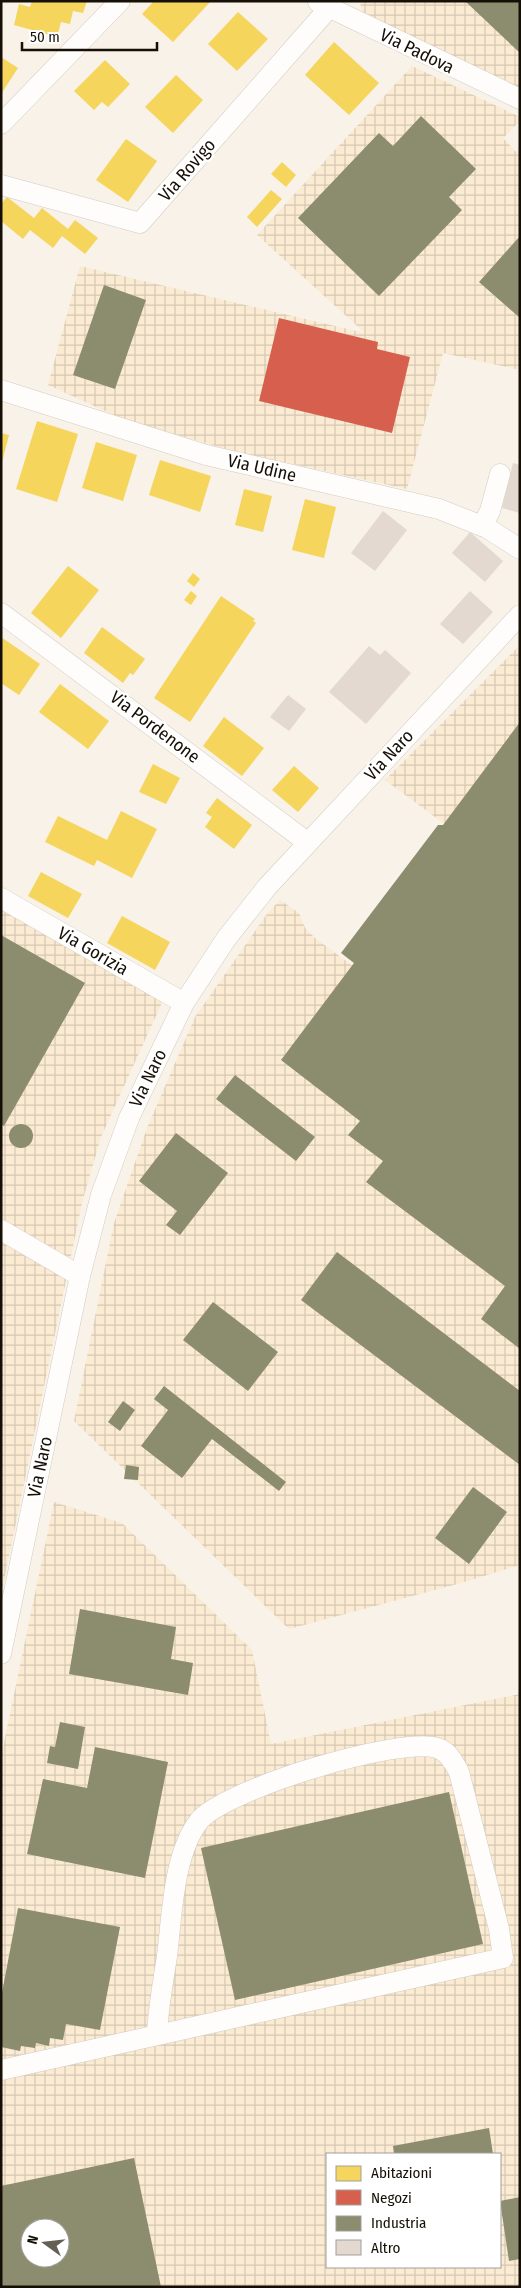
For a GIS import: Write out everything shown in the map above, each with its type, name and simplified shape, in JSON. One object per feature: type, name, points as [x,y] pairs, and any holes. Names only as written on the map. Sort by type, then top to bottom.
[{"type":"street","points":[[1,124],[120,1]]},
{"type":"street","name":"Via Padova","points":[[322,4],[520,99]]},
{"type":"street","name":"Via Rovigo","points":[[1,185],[140,223],[322,4]]},
{"type":"street","name":"Via Udine","points":[[1,390],[206,455],[439,509],[482,526],[520,549]]},
{"type":"street","points":[[482,526],[490,510],[500,474]]},
{"type":"street","name":"Via Pordenone","points":[[1,613],[307,842]]},
{"type":"street","name":"Via Naro","points":[[1,1654],[80,1276],[101,1195],[118,1146],[141,1091],[184,1003],[238,922],[307,842],[520,615]]},
{"type":"street","name":"Via Gorizia","points":[[1,898],[184,1003]]},
{"type":"street","points":[[1,1230],[80,1276]]},
{"type":"street","points":[[1,2070],[503,1958],[499,1929],[459,1772],[451,1758],[439,1748],[424,1745],[325,1765],[237,1795],[217,1806],[199,1821],[187,1844],[179,1872],[157,2035]]},
{"type":"shaded area","points":[[360,1],[520,1],[520,92],[362,14]]},
{"type":"shaded area","points":[[412,66],[520,117],[520,121],[503,138],[516,152],[520,149],[520,370],[443,353],[407,489],[233,451],[123,419],[48,385],[80,266],[365,333],[257,235]]},
{"type":"shaded area","points":[[520,645],[520,880],[385,780]]},
{"type":"shaded area","points":[[280,900],[299,913],[305,928],[315,938],[520,1090],[520,1565],[461,1583],[289,1629],[74,1421],[114,1223],[147,1128],[195,1017],[267,914]]},
{"type":"shaded area","points":[[1,901],[165,996],[101,1137],[82,1203],[1,1595]]},
{"type":"shaded area","points":[[54,1502],[122,1523],[252,1650],[271,1744],[520,1694],[520,2287],[1,2287],[1,1757]]},
{"type":"building: Abitazioni","points":[[32,1],[87,1],[83,13],[73,11],[70,24],[61,22],[57,37],[14,25],[19,4],[30,7]]},
{"type":"building: Abitazioni","points":[[154,1],[211,1],[173,42],[142,14]]},
{"type":"building: Abitazioni","points":[[238,12],[268,39],[237,71],[208,44]]},
{"type":"building: Abitazioni","points":[[334,42],[379,83],[349,115],[305,75]]},
{"type":"building: Abitazioni","points":[[1,57],[18,68],[1,94]]},
{"type":"building: Abitazioni","points":[[105,60],[130,84],[108,107],[102,102],[94,110],[74,91]]},
{"type":"building: Abitazioni","points":[[176,75],[203,100],[173,133],[145,107]]},
{"type":"building: Abitazioni","points":[[126,139],[157,161],[128,202],[96,180]]},
{"type":"building: Abitazioni","points":[[282,162],[296,175],[286,187],[271,174]]},
{"type":"building: Abitazioni","points":[[271,190],[282,199],[257,227],[247,217]]},
{"type":"building: Abitazioni","points":[[7,197],[34,218],[42,208],[68,229],[75,220],[98,238],[85,254],[62,236],[53,248],[30,230],[23,239],[1,221],[1,204]]},
{"type":"building: Abitazioni","points":[[37,421],[78,434],[57,502],[16,489]]},
{"type":"building: Abitazioni","points":[[1,433],[9,435],[2,462],[1,462]]},
{"type":"building: Abitazioni","points":[[96,442],[137,455],[123,501],[82,488]]},
{"type":"building: Abitazioni","points":[[160,460],[211,476],[200,512],[149,495]]},
{"type":"building: Abitazioni","points":[[244,489],[272,496],[263,532],[235,525]]},
{"type":"building: Abitazioni","points":[[305,499],[336,507],[324,558],[292,550]]},
{"type":"building: Abitazioni","points":[[68,566],[99,590],[61,638],[31,613]]},
{"type":"building: Abitazioni","points":[[193,573],[200,579],[194,587],[187,581]]},
{"type":"building: Abitazioni","points":[[191,591],[197,596],[191,605],[184,600]]},
{"type":"building: Abitazioni","points":[[221,596],[255,619],[253,621],[256,623],[190,722],[154,698]]},
{"type":"building: Abitazioni","points":[[102,627],[145,659],[133,675],[130,673],[123,683],[84,653]]},
{"type":"building: Abitazioni","points":[[1,637],[40,664],[19,695],[1,683]]},
{"type":"building: Abitazioni","points":[[60,684],[109,721],[88,749],[39,712]]},
{"type":"building: Abitazioni","points":[[224,717],[264,748],[242,776],[203,746]]},
{"type":"building: Abitazioni","points":[[153,764],[180,778],[166,804],[139,792]]},
{"type":"building: Abitazioni","points":[[294,766],[319,788],[298,812],[272,790]]},
{"type":"building: Abitazioni","points":[[217,798],[252,825],[234,849],[205,827],[212,817],[206,813]]},
{"type":"building: Abitazioni","points":[[121,811],[157,829],[132,878],[97,860],[94,866],[45,842],[58,816],[107,840]]},
{"type":"building: Abitazioni","points":[[41,872],[82,894],[68,918],[28,896]]},
{"type":"building: Abitazioni","points":[[122,916],[170,942],[155,970],[107,943]]},
{"type":"building: Negozi","points":[[279,318],[378,342],[377,349],[410,357],[392,433],[259,401]]},
{"type":"building: Industria","points":[[465,1],[520,1],[520,53]]},
{"type":"building: Industria","points":[[421,116],[476,169],[449,197],[462,210],[379,296],[298,218],[379,133],[393,146]]},
{"type":"building: Industria","points":[[520,236],[520,318],[479,282]]},
{"type":"building: Industria","points":[[104,285],[146,300],[115,389],[73,375]]},
{"type":"building: Industria","points":[[520,722],[520,1349],[481,1319],[505,1286],[366,1182],[383,1161],[348,1135],[360,1121],[281,1060],[354,963],[341,953],[438,825],[443,825]]},
{"type":"building: Industria","points":[[1,935],[85,983],[4,1126],[1,1124]]},
{"type":"building: Industria","points":[[235,1075],[315,1137],[296,1161],[216,1099]]},
{"type":"building: Industria","points":[[21,1124],[26,1125],[32,1131],[32,1141],[26,1147],[21,1148],[16,1147],[10,1141],[9,1136],[10,1131],[16,1125]]},
{"type":"building: Industria","points":[[176,1133],[228,1173],[180,1235],[166,1225],[177,1211],[139,1181]]},
{"type":"building: Industria","points":[[337,1252],[520,1391],[520,1465],[301,1300]]},
{"type":"building: Industria","points":[[213,1302],[278,1352],[248,1391],[183,1340]]},
{"type":"building: Industria","points":[[164,1386],[286,1482],[279,1491],[212,1439],[182,1478],[141,1446],[168,1410],[154,1399]]},
{"type":"building: Industria","points":[[123,1401],[135,1410],[120,1431],[108,1422]]},
{"type":"building: Industria","points":[[126,1465],[139,1467],[138,1480],[124,1479]]},
{"type":"building: Industria","points":[[473,1487],[507,1512],[469,1564],[435,1538]]},
{"type":"building: Industria","points":[[80,1609],[176,1627],[171,1659],[193,1663],[188,1695],[69,1674]]},
{"type":"building: Industria","points":[[60,1722],[85,1727],[78,1769],[47,1763],[50,1746],[55,1747]]},
{"type":"building: Industria","points":[[95,1747],[168,1762],[145,1878],[27,1854],[43,1779],[87,1788]]},
{"type":"building: Industria","points":[[449,1792],[483,1944],[235,2000],[201,1848]]},
{"type":"building: Industria","points":[[18,1908],[120,1927],[100,2030],[66,2024],[63,2040],[50,2038],[49,2046],[36,2043],[35,2048],[21,2046],[20,2051],[1,2047],[1,1998]]},
{"type":"building: Industria","points":[[489,2128],[493,2153],[394,2153],[393,2146]]},
{"type":"building: Industria","points":[[134,2158],[161,2287],[1,2287],[1,2186]]},
{"type":"building: Industria","points":[[520,2197],[520,2259],[509,2261],[501,2201]]},
{"type":"building: Altro","points":[[513,463],[520,465],[520,513],[502,508]]},
{"type":"building: Altro","points":[[383,511],[407,530],[375,571],[351,553]]},
{"type":"building: Altro","points":[[470,532],[503,561],[485,582],[452,553]]},
{"type":"building: Altro","points":[[470,591],[493,612],[463,644],[440,624]]},
{"type":"building: Altro","points":[[369,646],[380,655],[385,650],[411,673],[366,724],[329,692]]},
{"type":"building: Altro","points":[[288,695],[306,709],[289,731],[270,717]]}]
